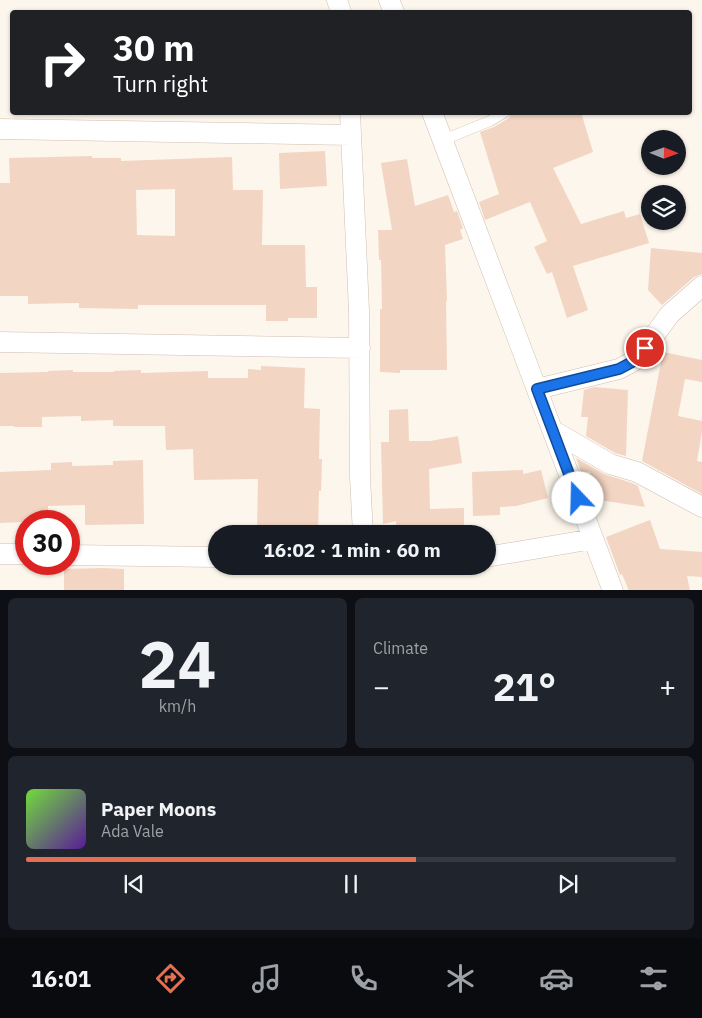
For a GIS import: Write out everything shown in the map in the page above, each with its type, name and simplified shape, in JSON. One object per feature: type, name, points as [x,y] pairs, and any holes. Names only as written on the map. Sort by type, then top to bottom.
[{"type":"street","points":[[350,115],[359,311],[360,476],[363,525]]},
{"type":"street","points":[[433,115],[613,590]]},
{"type":"street","points":[[0,129],[352,135]]},
{"type":"street","points":[[537,389],[619,369],[634,361],[670,314],[702,286]]},
{"type":"street","points":[[0,342],[360,348]]},
{"type":"street","points":[[552,430],[610,464],[637,472],[702,507]]},
{"type":"street","points":[[496,554],[593,539]]},
{"type":"street","points":[[0,554],[15,554]]},
{"type":"street","points":[[80,555],[208,557]]},
{"type":"lane","points":[[442,140],[490,121],[500,115]]},
{"type":"building","points":[[510,115],[582,115],[593,152],[553,168],[581,224],[624,211],[626,218],[640,214],[641,230],[645,230],[649,243],[573,266],[588,310],[567,318],[552,272],[547,274],[534,247],[547,241],[530,202],[485,220],[479,202],[499,194],[480,132],[494,127],[509,118]]},
{"type":"building","points":[[325,151],[327,186],[280,189],[279,153]]},
{"type":"building","points":[[92,156],[92,158],[121,158],[121,161],[232,157],[233,190],[263,190],[262,245],[305,245],[306,287],[317,287],[317,318],[288,318],[288,321],[266,321],[266,305],[138,305],[138,309],[79,308],[79,303],[28,304],[28,296],[0,296],[0,183],[10,183],[9,158]],"holes":[[[175,189],[175,236],[137,235],[136,190]]]},
{"type":"building","points":[[407,159],[415,206],[448,195],[454,212],[457,211],[463,228],[460,230],[463,239],[445,245],[447,370],[400,370],[400,373],[380,372],[380,309],[382,309],[378,230],[392,230],[381,163]]},
{"type":"building","points":[[651,248],[702,253],[702,274],[694,277],[662,305],[648,290]]},
{"type":"building","points":[[663,352],[702,360],[702,382],[685,379],[678,416],[702,421],[697,461],[702,462],[702,494],[642,461]]},
{"type":"building","points":[[261,366],[305,368],[304,408],[320,409],[319,459],[322,459],[318,525],[257,525],[258,479],[194,480],[193,449],[166,450],[165,426],[113,426],[113,420],[81,421],[81,416],[42,417],[42,427],[0,426],[0,373],[73,370],[73,372],[114,372],[141,370],[141,373],[208,371],[208,378],[248,378],[248,369],[261,370]]},
{"type":"building","points":[[594,387],[628,390],[626,456],[615,453],[586,436],[588,417],[581,417],[584,390]]},
{"type":"building","points":[[408,409],[409,441],[430,441],[458,436],[462,463],[429,469],[430,509],[464,508],[464,525],[396,525],[396,521],[383,524],[381,442],[389,442],[389,410]]},
{"type":"building","points":[[576,458],[604,474],[638,486],[645,507],[591,500],[590,472],[581,472]]},
{"type":"building","points":[[143,460],[144,524],[85,525],[85,505],[48,506],[48,510],[15,510],[15,522],[0,523],[0,472],[51,470],[51,463],[72,462],[72,466],[113,465],[113,461]]},
{"type":"building","points":[[523,470],[523,474],[541,470],[548,498],[516,506],[500,507],[500,515],[473,516],[472,472]]},
{"type":"building","points":[[650,520],[660,549],[702,552],[702,577],[687,576],[690,590],[629,590],[622,574],[620,575],[606,537]]},
{"type":"building","points":[[80,569],[124,569],[124,590],[64,590],[64,575],[80,575]]},
{"type":"route","points":[[578,498],[537,389],[619,369],[634,361],[645,348]]}]
